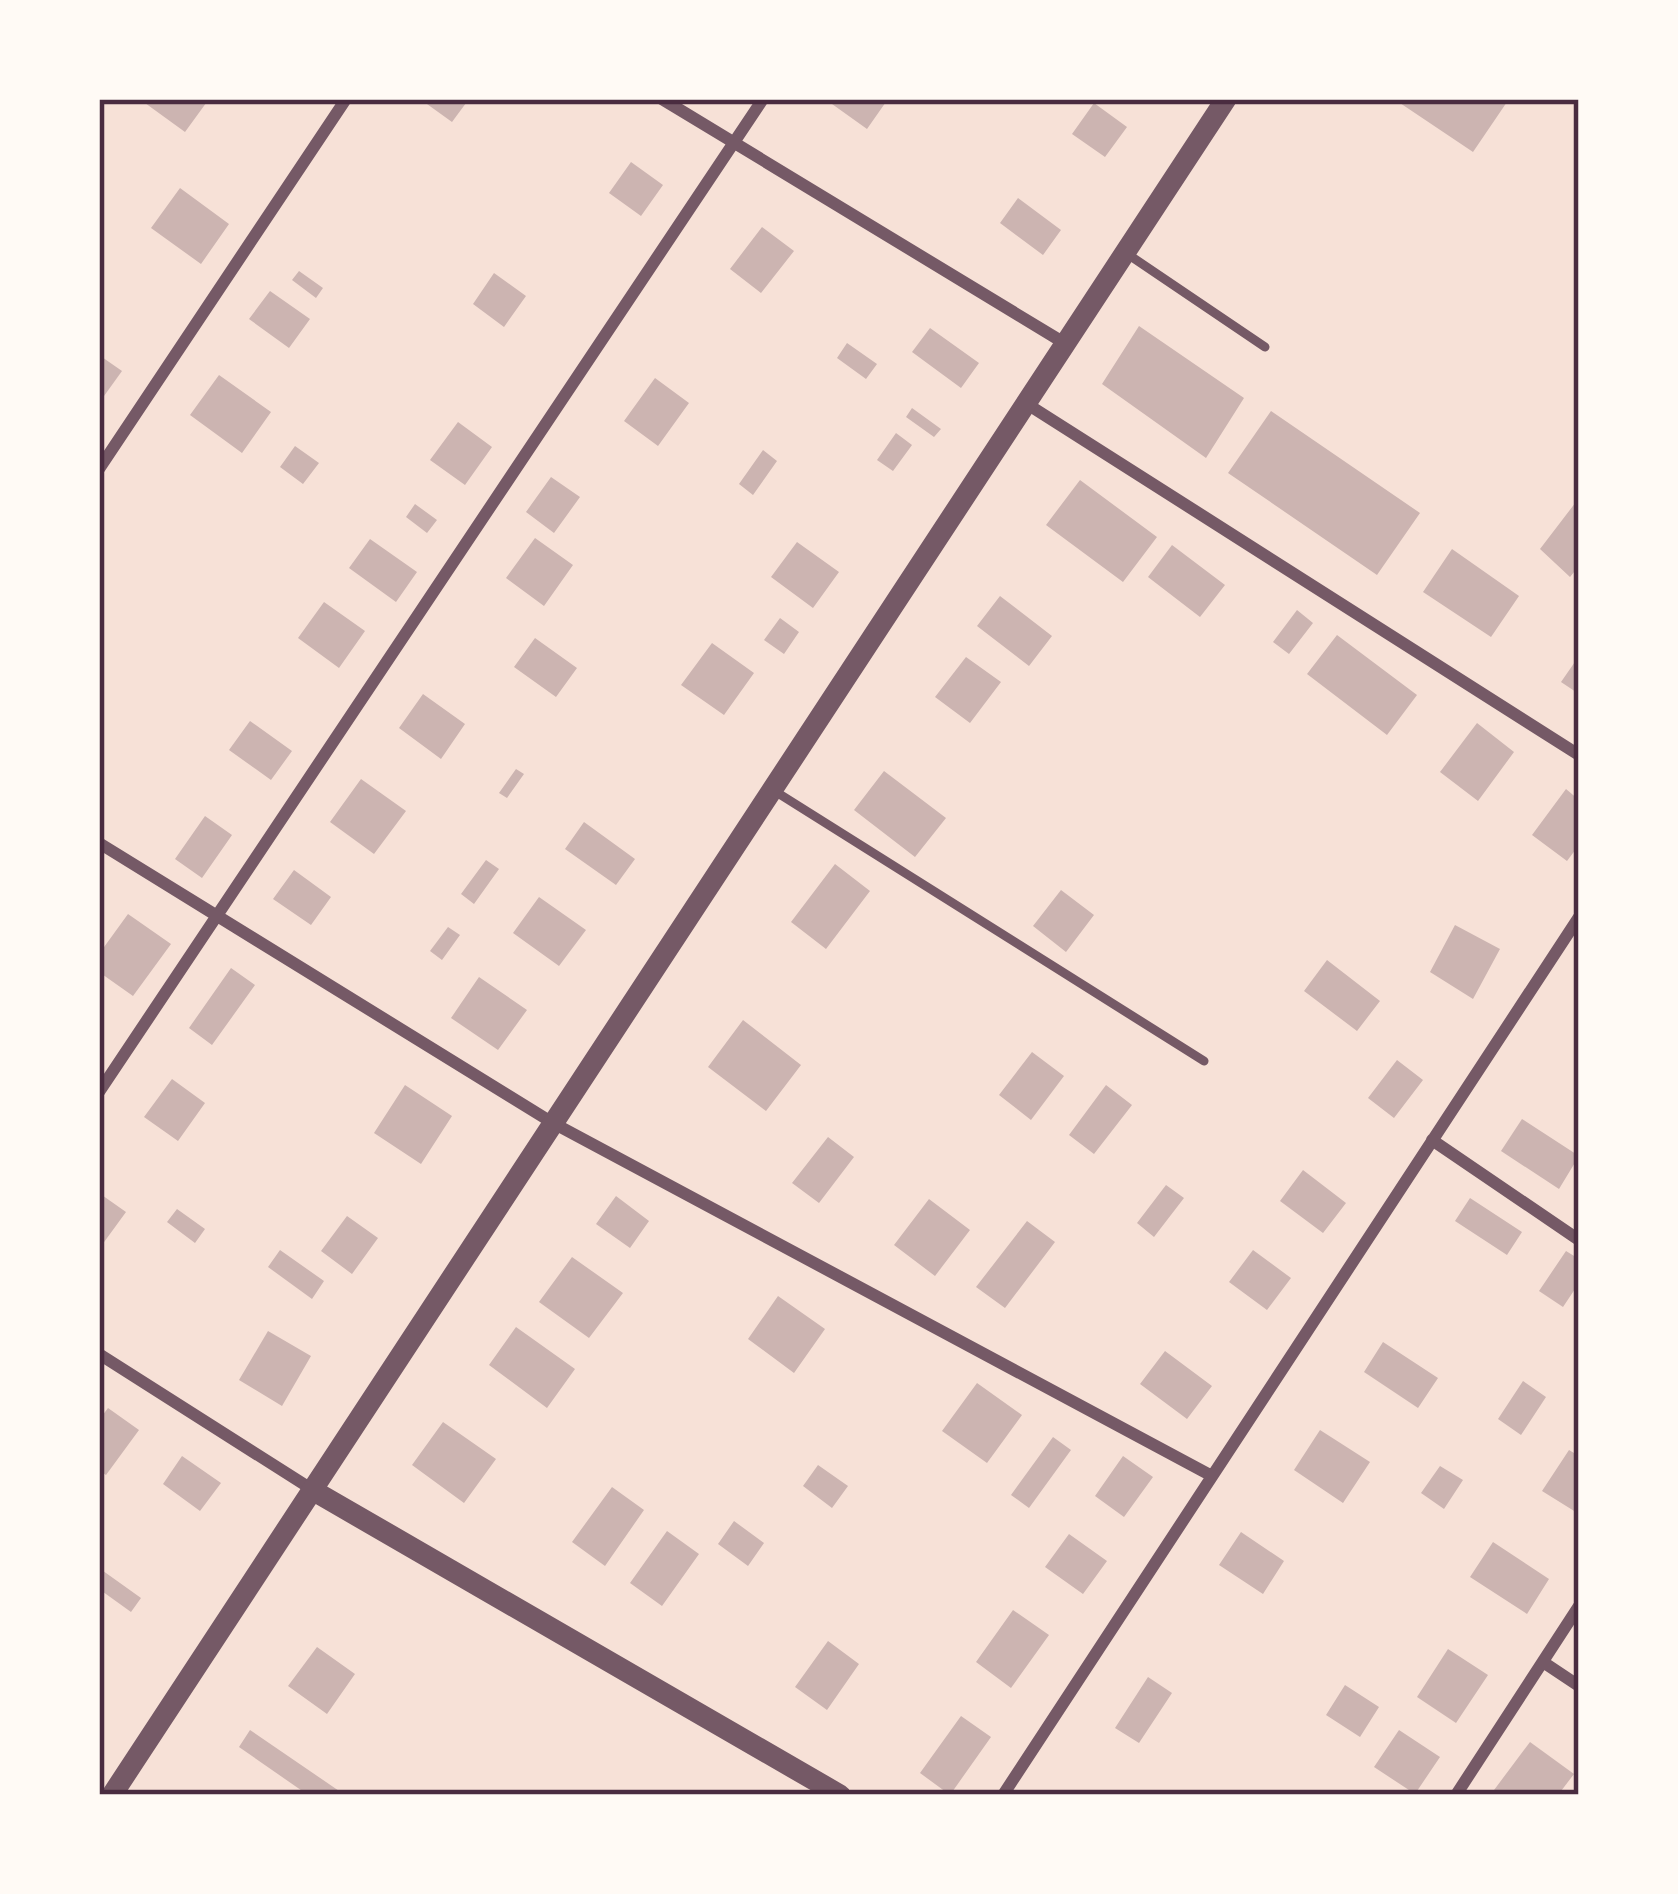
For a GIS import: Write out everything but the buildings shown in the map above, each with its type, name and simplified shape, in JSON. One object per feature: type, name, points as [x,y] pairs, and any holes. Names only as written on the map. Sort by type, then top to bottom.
[{"type":"street","points":[[99,469],[346,99]]},
{"type":"street","points":[[662,99],[1066,344]]},
{"type":"street","points":[[99,1092],[764,99]]},
{"type":"street","points":[[112,1795],[1226,99]]},
{"type":"street","points":[[1028,404],[1579,755]]},
{"type":"street","points":[[99,843],[553,1124],[1212,1476]]},
{"type":"street","points":[[1003,1795],[1579,916]]},
{"type":"street","points":[[1432,1140],[1579,1240]]},
{"type":"street","points":[[99,1354],[314,1491],[839,1795]]},
{"type":"street","points":[[1456,1795],[1579,1606]]},
{"type":"street","points":[[1543,1662],[1579,1686]]},
{"type":"lane","points":[[1126,253],[1265,347]]},
{"type":"lane","points":[[772,790],[1204,1060]]}]
